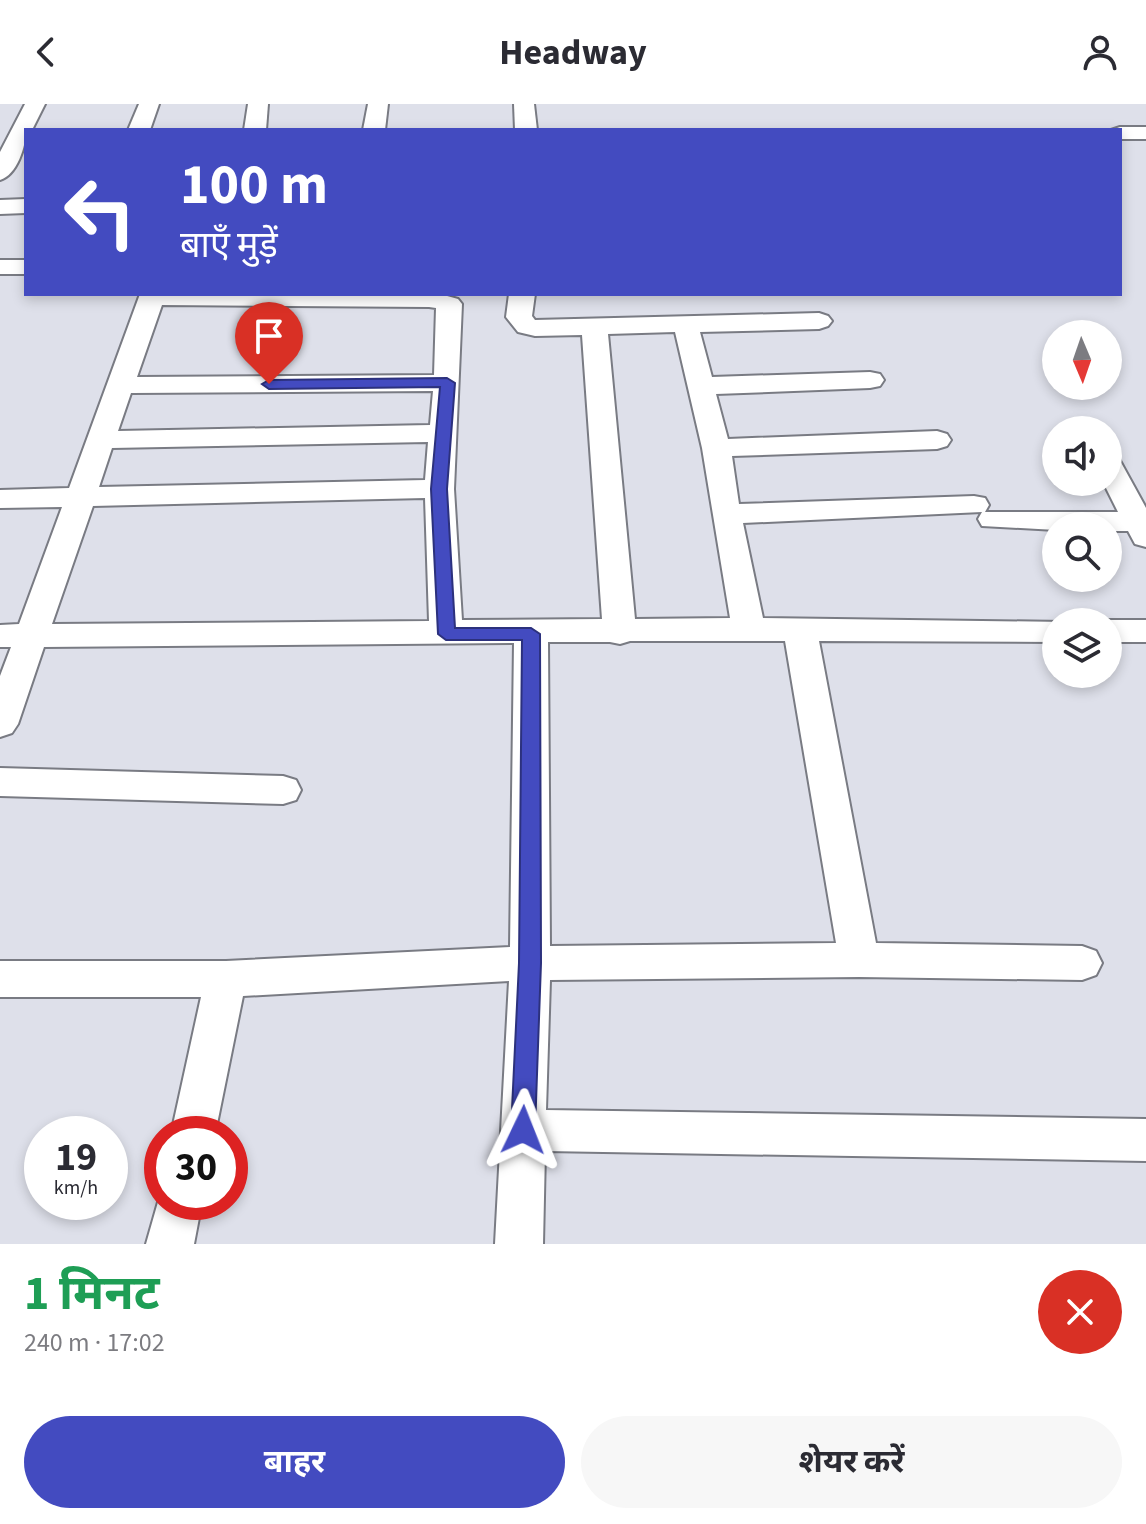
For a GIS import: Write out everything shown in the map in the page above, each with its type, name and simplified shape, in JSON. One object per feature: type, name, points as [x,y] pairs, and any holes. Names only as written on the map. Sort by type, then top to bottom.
[{"type":"street","points":[[24,177],[0,175],[35,104]]},
{"type":"street","points":[[140,128],[149,104]]},
{"type":"street","points":[[255,128],[258,104]]},
{"type":"street","points":[[374,128],[378,104]]},
{"type":"street","points":[[524,104],[526,128]]},
{"type":"street","points":[[1122,133],[1146,133]]},
{"type":"street","points":[[0,207],[24,206]]},
{"type":"street","points":[[0,267],[24,267]]},
{"type":"street","points":[[0,724],[152,296],[301,296],[446,302],[451,307],[439,489],[446,634]]},
{"type":"street","points":[[522,296],[519,317],[527,327],[819,321]]},
{"type":"street","points":[[686,326],[716,448],[749,629]]},
{"type":"street","points":[[594,328],[620,633]]},
{"type":"street","points":[[700,386],[870,380]]},
{"type":"street","points":[[120,385],[447,383]]},
{"type":"street","points":[[100,440],[442,433]]},
{"type":"street","points":[[716,448],[937,440]]},
{"type":"street","points":[[1122,468],[1146,471]]},
{"type":"street","points":[[0,499],[439,489]]},
{"type":"street","points":[[1122,490],[1142,529]]},
{"type":"street","points":[[726,514],[983,512],[1142,529]]},
{"type":"street","points":[[0,636],[531,634],[749,629],[1042,631]]},
{"type":"street","points":[[800,630],[859,960]]},
{"type":"street","points":[[1122,632],[1145,633]]},
{"type":"street","points":[[519,1244],[530,963],[531,634]]},
{"type":"street","points":[[0,782],[283,790]]},
{"type":"street","points":[[0,979],[226,979],[530,963],[859,960],[1082,963]]},
{"type":"street","points":[[197,1116],[226,979]]},
{"type":"street","points":[[523,1130],[1146,1140]]},
{"type":"street","points":[[170,1244],[175,1220]]},
{"type":"route","points":[[269,384],[447,383],[439,489],[446,634],[531,634],[530,963],[523,1130]]}]
